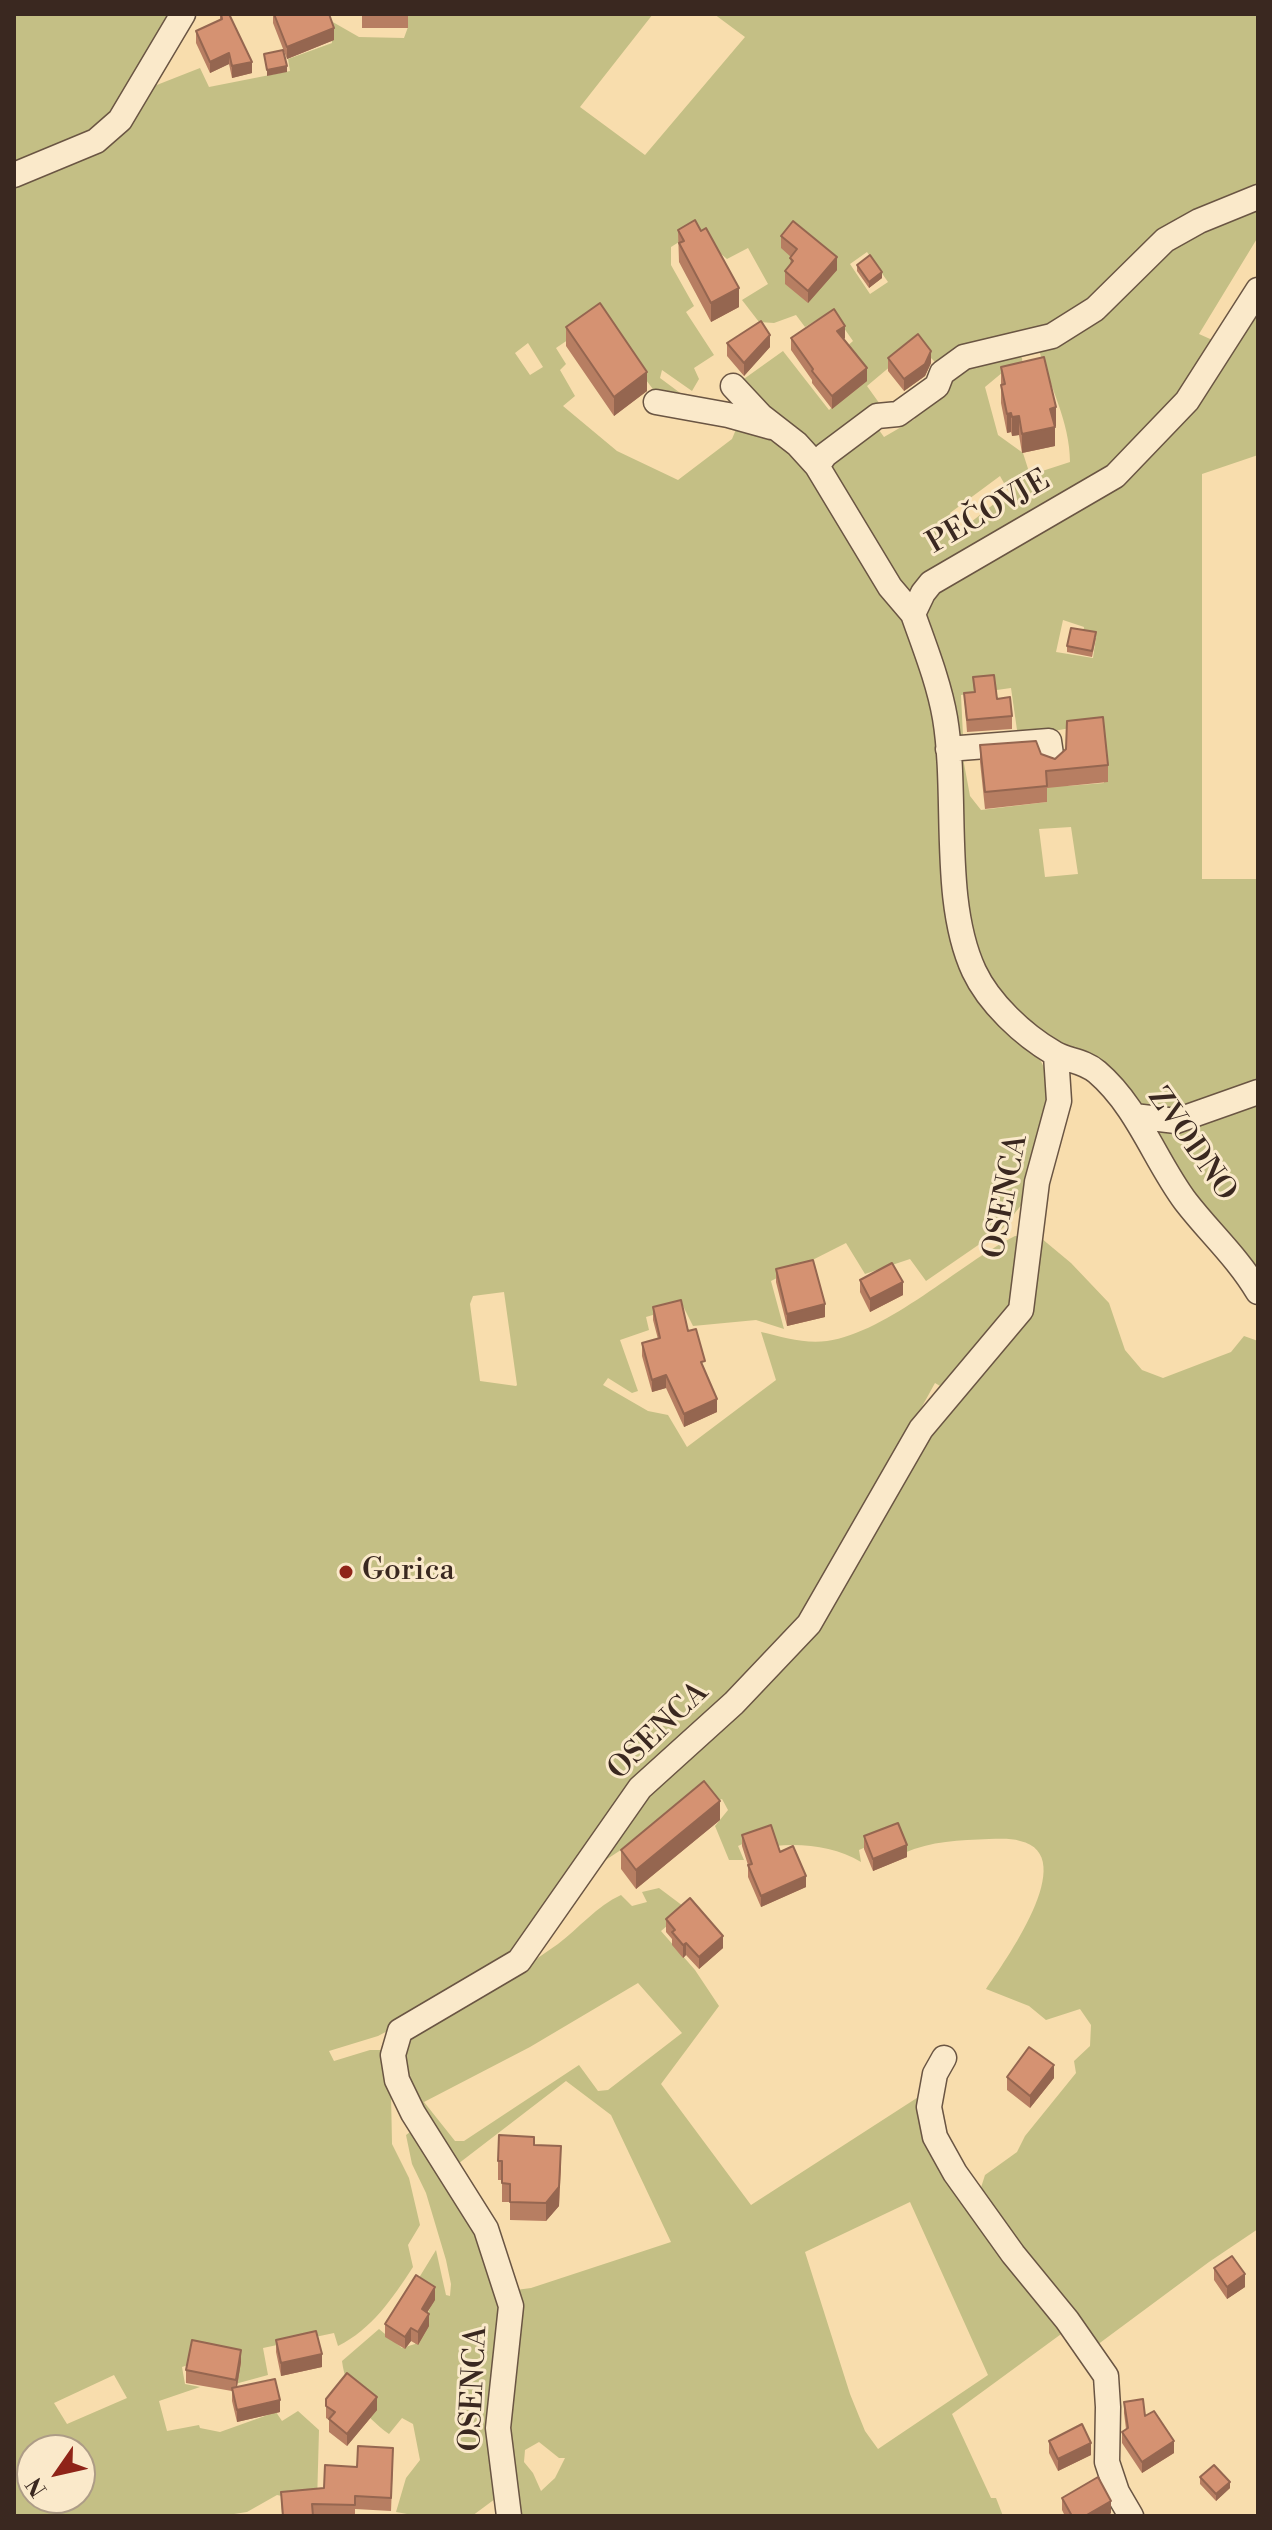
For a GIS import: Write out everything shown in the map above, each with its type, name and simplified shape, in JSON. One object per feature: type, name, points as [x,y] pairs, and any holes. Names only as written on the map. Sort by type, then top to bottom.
[{"type":"street","points":[[14,175],[96,141],[120,120],[183,14]]},
{"type":"street","points":[[817,466],[825,455],[877,416],[898,414],[937,386],[942,373],[964,357],[1052,336],[1095,309],[1165,240],[1199,221],[1258,197]]},
{"type":"street","name":"PEČOVJE","points":[[913,614],[931,583],[1015,537],[1125,467],[1187,401],[1258,290]]},
{"type":"street","points":[[733,386],[817,466],[890,587],[913,614],[945,717],[961,935],[975,972],[996,1004],[1056,1055]]},
{"type":"street","points":[[656,402],[728,415],[777,428]]},
{"type":"street","points":[[948,749],[1049,741],[1052,761]]},
{"type":"street","name":"ZVODNO","points":[[1056,1055],[1078,1060],[1098,1073],[1134,1116],[1163,1169],[1188,1204],[1233,1255],[1258,1292]]},
{"type":"street","name":"OSENCA","points":[[509,2516],[498,2428],[511,2306],[486,2229],[413,2113],[397,2080],[393,2055],[400,2031],[519,1961],[640,1788],[734,1703],[809,1624],[921,1429],[1021,1310],[1037,1182],[1059,1101],[1056,1055]]},
{"type":"street","points":[[1134,1116],[1176,1121],[1258,1092]]},
{"type":"street","points":[[944,2058],[935,2074],[929,2107],[935,2137],[955,2173],[1106,2376],[1107,2462],[1117,2492],[1131,2516]]},
{"type":"shaded area","points":[[14,14],[175,14],[121,104],[94,134],[14,169]]},
{"type":"shaded area","points":[[408,14],[653,14],[580,107],[645,155],[745,37],[714,14],[1258,14],[1258,191],[1196,217],[1075,316],[938,365],[917,344],[867,386],[882,407],[818,455],[741,381],[783,351],[829,410],[866,377],[845,348],[853,341],[832,311],[805,327],[796,315],[774,323],[759,322],[742,300],[768,284],[748,248],[727,259],[695,232],[671,247],[671,265],[694,306],[686,312],[714,355],[694,368],[699,379],[692,391],[662,370],[660,378],[691,401],[655,392],[600,318],[556,348],[566,364],[560,370],[575,396],[563,406],[617,451],[678,480],[732,439],[739,422],[771,432],[810,465],[905,617],[929,678],[961,951],[1035,1050],[1050,1079],[1052,1108],[1022,1204],[1003,1228],[926,1281],[910,1259],[865,1274],[846,1243],[771,1281],[784,1329],[756,1320],[693,1326],[683,1306],[646,1317],[649,1330],[620,1340],[638,1391],[632,1393],[608,1378],[603,1385],[648,1411],[668,1415],[687,1447],[776,1380],[761,1332],[810,1342],[851,1335],[899,1311],[1015,1236],[1041,1238],[1071,1263],[1109,1303],[1125,1350],[1142,1370],[1163,1378],[1231,1352],[1244,1336],[1258,1341],[1258,2229],[1093,2348],[978,2197],[985,2175],[1017,2152],[1025,2136],[1076,2073],[1074,2061],[1090,2046],[1091,2025],[1080,2009],[1046,2020],[1029,2006],[986,1989],[1033,1911],[1044,1867],[1037,1850],[1016,1840],[989,1839],[935,1844],[904,1853],[897,1833],[859,1850],[861,1862],[820,1847],[775,1846],[767,1833],[738,1846],[744,1860],[729,1860],[715,1826],[728,1810],[722,1799],[712,1803],[701,1797],[589,1871],[527,1944],[397,2026],[378,2036],[329,2051],[334,2061],[370,2050],[386,2050],[392,2144],[409,2178],[420,2225],[408,2245],[413,2267],[371,2322],[338,2346],[334,2333],[263,2348],[268,2375],[235,2384],[194,2363],[182,2367],[185,2384],[200,2387],[159,2401],[167,2431],[199,2425],[200,2428],[220,2432],[276,2412],[282,2421],[298,2411],[319,2430],[317,2503],[277,2495],[247,2512],[221,2516],[14,2516],[14,182],[60,163],[144,90],[200,68],[209,87],[290,71],[288,59],[332,43],[328,22],[331,21],[359,37],[404,38]],"holes":[[[867,252],[888,282],[870,294],[850,264]],[[528,343],[543,367],[530,375],[515,353]],[[504,1292],[516,1386],[480,1381],[470,1304],[473,1296]],[[935,1383],[947,1390],[885,1474]],[[114,2375],[127,2398],[67,2424],[54,2403]]]},
{"type":"shaded area","points":[[1258,202],[1258,237],[1199,334],[1219,343],[1202,369],[1119,460],[909,592],[896,587],[833,477],[831,465],[874,423],[884,437],[915,419],[914,406],[944,375],[1015,351],[1022,358],[1023,368],[1003,372],[985,387],[998,435],[1023,453],[1030,475],[1070,462],[1067,432],[1038,347],[1148,262]],"holes":[[[1000,476],[1009,492],[966,526],[957,527],[950,513]]]},
{"type":"shaded area","points":[[1258,303],[1258,455],[1202,474],[1202,879],[1258,879],[1258,1087],[1171,1117],[1142,1112],[1050,1043],[1000,998],[966,927],[957,766],[963,758],[970,796],[981,810],[1047,802],[1046,765],[1065,762],[1068,786],[1104,783],[1100,723],[1018,737],[1011,688],[961,695],[963,736],[957,735],[922,620],[934,587],[1130,473]],"holes":[[[1063,620],[1084,627],[1083,634],[1096,637],[1093,658],[1056,652]],[[1071,827],[1078,874],[1045,877],[1039,829]]]},
{"type":"shaded area","points":[[1258,1097],[1258,1279],[1157,1148],[1154,1123]]},
{"type":"shaded area","points":[[659,1888],[687,1909],[661,1931],[695,1970],[719,2006],[661,2084],[751,2205],[923,2094],[922,2099],[1068,2329],[952,2414],[991,2498],[996,2498],[1003,2516],[516,2516],[508,2458],[516,2290],[531,2288],[671,2242],[611,2115],[566,2081],[454,2167],[403,2087],[404,2039],[539,1957],[612,1900],[621,1895],[632,1906],[647,1902],[642,1892]],"holes":[[[638,1983],[682,2033],[608,2090],[598,2091],[579,2065],[464,2141],[455,2141],[424,2102],[530,2047]],[[910,2202],[988,2375],[878,2449],[865,2431],[850,2394],[805,2252]],[[539,2442],[559,2458],[565,2458],[555,2478],[541,2491],[524,2462],[525,2450]]]},
{"type":"shaded area","points":[[413,2130],[502,2278],[499,2496],[472,2516],[418,2516],[396,2512],[406,2478],[420,2460],[413,2424],[402,2418],[389,2434],[380,2427],[352,2393],[342,2361],[379,2329],[402,2348],[415,2344],[433,2301],[414,2286],[436,2250],[446,2295],[450,2296],[446,2260],[426,2193],[412,2164],[406,2135]]},
{"type":"building","points":[[221,14],[229,14],[252,62],[232,66],[229,53],[210,62],[196,31],[222,19]]},
{"type":"building","points":[[274,14],[329,14],[334,28],[287,47]]},
{"type":"building","points":[[408,14],[408,15],[362,15]]},
{"type":"building","points":[[283,50],[287,66],[267,70],[264,54]]},
{"type":"building","points":[[695,220],[701,231],[706,228],[739,288],[711,303],[679,243],[684,241],[678,230]]},
{"type":"building","points":[[793,221],[837,257],[808,291],[785,271],[797,249],[781,236]]},
{"type":"building","points":[[870,255],[882,272],[869,282],[857,265]]},
{"type":"building","points":[[600,303],[647,372],[614,397],[566,327]]},
{"type":"building","points":[[834,309],[845,326],[837,331],[867,368],[832,396],[791,338]]},
{"type":"building","points":[[761,321],[770,335],[744,363],[727,343]]},
{"type":"building","points":[[918,334],[931,351],[925,364],[904,379],[888,358]]},
{"type":"building","points":[[1044,357],[1056,407],[1050,409],[1055,427],[1022,434],[1019,416],[1007,414],[1001,367]]},
{"type":"building","points":[[1071,628],[1096,632],[1092,651],[1067,646]]},
{"type":"building","points":[[994,675],[997,699],[1010,697],[1012,716],[967,720],[964,693],[975,692],[973,677]]},
{"type":"building","points":[[1103,717],[1108,765],[1046,771],[1047,786],[985,792],[980,745],[1036,741],[1041,754],[1055,759],[1066,749],[1067,721]]},
{"type":"building","points":[[813,1260],[825,1304],[787,1314],[776,1269]]},
{"type":"building","points":[[892,1263],[903,1282],[870,1299],[860,1280]]},
{"type":"building","points":[[681,1300],[688,1331],[696,1329],[705,1361],[701,1362],[717,1399],[684,1414],[666,1375],[652,1380],[642,1343],[660,1338],[653,1307]]},
{"type":"building","points":[[704,1781],[720,1801],[636,1870],[621,1850]]},
{"type":"building","points":[[898,1823],[907,1845],[873,1859],[864,1836]]},
{"type":"building","points":[[771,1825],[780,1852],[793,1846],[806,1876],[761,1896],[748,1865],[752,1864],[742,1835]]},
{"type":"building","points":[[690,1898],[723,1936],[699,1957],[686,1943],[683,1945],[666,1919]]},
{"type":"building","points":[[1029,2047],[1054,2065],[1030,2096],[1007,2077]]},
{"type":"building","points":[[499,2135],[534,2137],[534,2145],[561,2146],[559,2187],[546,2203],[510,2202],[510,2184],[502,2183],[502,2161],[498,2161]]},
{"type":"building","points":[[1232,2256],[1245,2274],[1227,2287],[1214,2268]]},
{"type":"building","points":[[416,2275],[435,2287],[422,2309],[429,2314],[418,2332],[411,2328],[405,2337],[385,2324]]},
{"type":"building","points":[[316,2331],[322,2354],[281,2363],[276,2340]]},
{"type":"building","points":[[192,2340],[241,2350],[236,2380],[186,2370]]},
{"type":"building","points":[[347,2373],[377,2397],[347,2434],[329,2419],[335,2412],[326,2406],[326,2399]]},
{"type":"building","points":[[275,2379],[280,2400],[237,2410],[232,2388]]},
{"type":"building","points":[[1143,2399],[1145,2416],[1154,2411],[1174,2441],[1142,2462],[1122,2432],[1128,2428],[1124,2402]]},
{"type":"building","points":[[1082,2424],[1091,2443],[1058,2459],[1049,2441]]},
{"type":"building","points":[[358,2446],[393,2448],[391,2498],[355,2496],[355,2505],[312,2504],[313,2516],[283,2516],[281,2492],[324,2488],[325,2465],[357,2467]]},
{"type":"building","points":[[1214,2465],[1230,2482],[1216,2494],[1200,2477]]},
{"type":"building","points":[[1098,2477],[1111,2501],[1085,2516],[1072,2516],[1062,2498]]},
{"type":"place","name":"Gorica","points":[[346,1572]]}]
